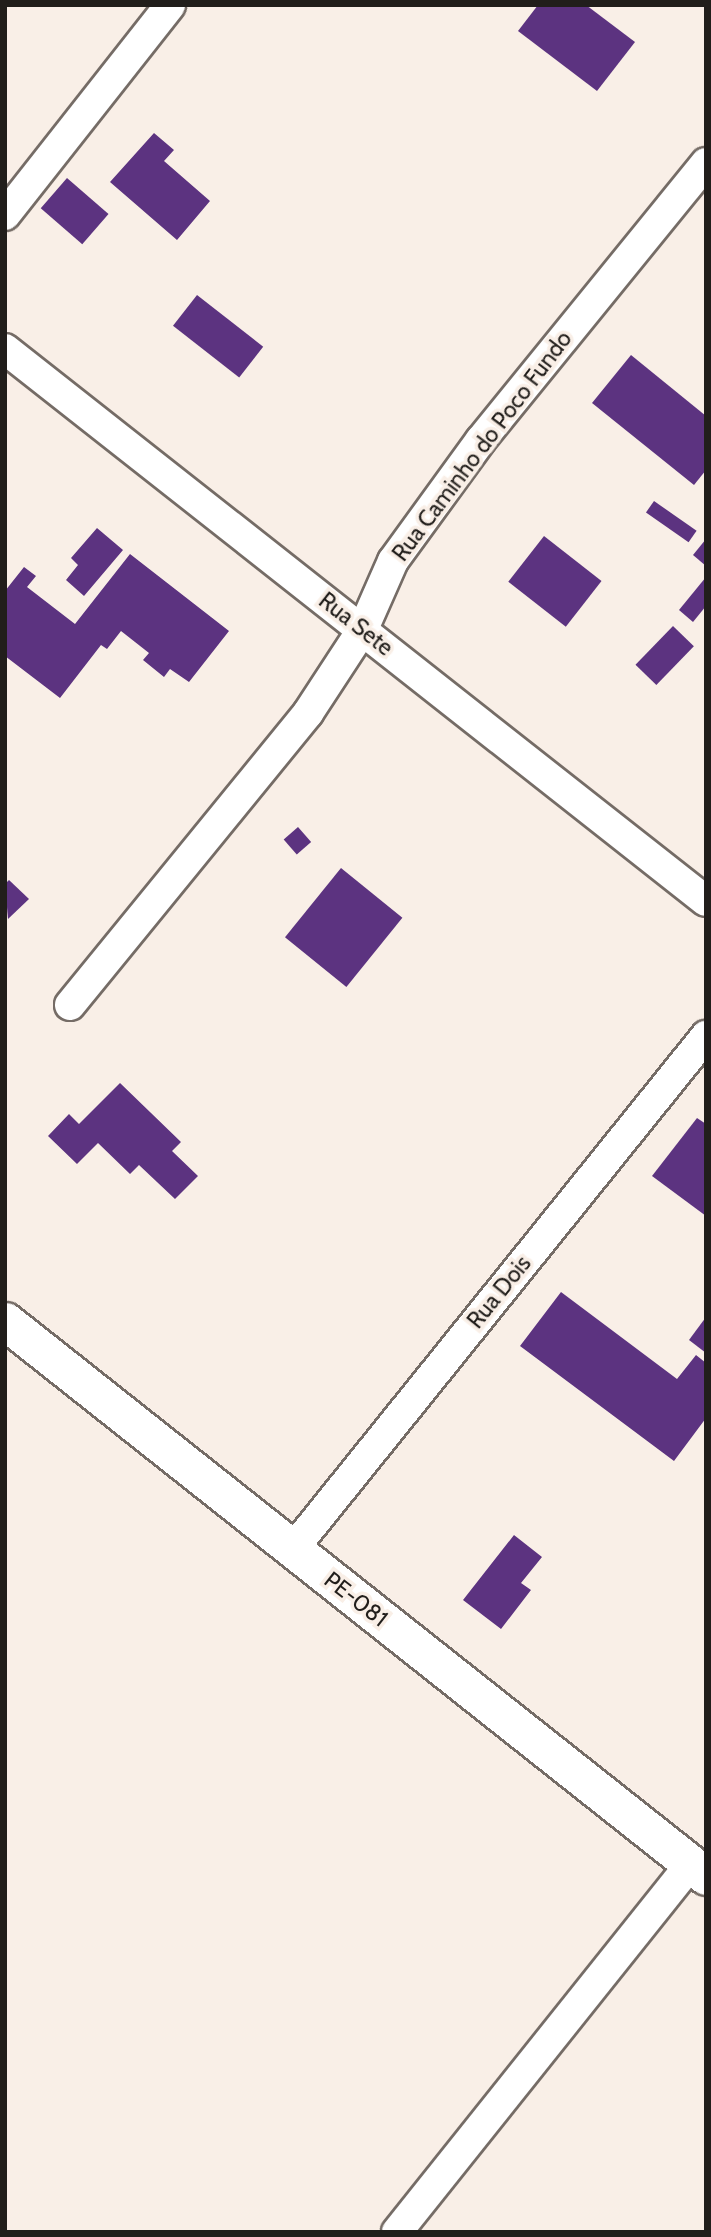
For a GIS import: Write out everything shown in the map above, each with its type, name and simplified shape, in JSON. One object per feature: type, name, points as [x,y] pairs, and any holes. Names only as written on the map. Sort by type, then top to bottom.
[{"type":"street","points":[[5,215],[170,5]]},
{"type":"street","name":"Rua Caminho do Poco Fundo","points":[[70,1005],[308,713],[363,629],[393,561],[481,440],[706,163]]},
{"type":"street","name":"Rua Sete","points":[[5,349],[706,901]]},
{"type":"street","name":"Rua Dois","points":[[293,1549],[706,1036]]},
{"type":"street","name":"PE-081","points":[[5,1321],[698,1870]]},
{"type":"street","points":[[397,2232],[698,1870]]},
{"type":"building","points":[[538,5],[586,5],[635,42],[597,91],[518,31]]},
{"type":"building","points":[[154,133],[174,150],[164,161],[210,201],[177,240],[110,182]]},
{"type":"building","points":[[67,178],[109,214],[82,244],[41,208]]},
{"type":"building","points":[[197,295],[263,347],[239,377],[173,326]]},
{"type":"building","points":[[631,355],[706,416],[706,470],[694,485],[592,403]]},
{"type":"building","points":[[654,501],[697,531],[689,542],[646,512]]},
{"type":"building","points":[[97,528],[123,550],[84,596],[66,580],[78,565],[71,558]]},
{"type":"building","points":[[544,536],[602,581],[566,627],[508,582]]},
{"type":"building","points":[[706,539],[706,566],[693,555]]},
{"type":"building","points":[[130,554],[229,631],[189,682],[170,669],[164,677],[143,660],[149,653],[121,631],[107,649],[101,645],[60,698],[5,656],[5,591],[24,567],[36,576],[27,587],[75,624]]},
{"type":"building","points":[[706,577],[706,606],[693,622],[679,610]]},
{"type":"building","points":[[673,626],[694,646],[656,685],[635,665]]},
{"type":"building","points":[[298,827],[311,842],[297,855],[284,839]]},
{"type":"building","points":[[341,868],[402,918],[346,987],[285,937]]},
{"type":"building","points":[[9,880],[29,899],[8,919],[5,884]]},
{"type":"building","points":[[120,1083],[181,1142],[172,1151],[198,1176],[175,1199],[139,1165],[130,1174],[98,1143],[77,1164],[48,1136],[69,1114],[79,1124]]},
{"type":"building","points":[[697,1118],[706,1124],[706,1216],[652,1176]]},
{"type":"building","points":[[561,1292],[677,1379],[696,1355],[706,1363],[706,1418],[674,1461],[520,1346]]},
{"type":"building","points":[[706,1317],[706,1353],[689,1340]]},
{"type":"building","points":[[514,1535],[542,1557],[521,1583],[531,1590],[501,1629],[463,1600]]}]
